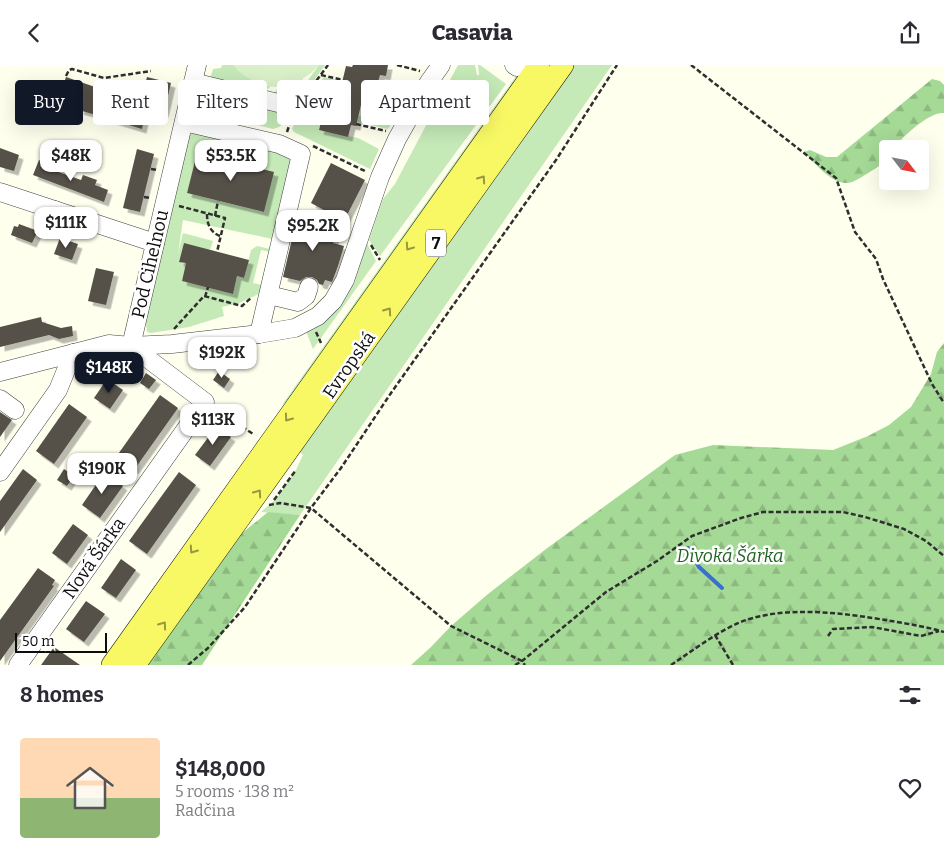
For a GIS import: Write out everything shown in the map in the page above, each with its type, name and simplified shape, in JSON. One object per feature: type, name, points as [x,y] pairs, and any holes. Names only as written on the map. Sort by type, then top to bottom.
[{"type":"main road","name":"Evropská","points":[[112,665],[539,65]]},
{"type":"main road","name":"Evropská","points":[[135,665],[563,65]]},
{"type":"street","points":[[0,371],[108,344],[131,346],[172,344],[260,334],[295,328],[318,316],[333,301],[345,280],[380,177],[397,139],[429,82],[441,65]]},
{"type":"street","points":[[195,73],[271,96]]},
{"type":"street","name":"Pod Cihelnou","points":[[131,346],[183,125]]},
{"type":"street","points":[[197,125],[279,144],[301,154],[260,334]]},
{"type":"street","points":[[0,192],[52,218],[155,243]]},
{"type":"street","points":[[270,289],[298,302],[306,296],[309,287]]},
{"type":"street","points":[[131,346],[205,402]]},
{"type":"street","points":[[0,472],[58,390],[73,353]]},
{"type":"street","points":[[0,399],[15,410]]},
{"type":"street","name":"Nová Šárka","points":[[18,665],[205,402]]},
{"type":"path","points":[[317,80],[328,65]]},
{"type":"path","points":[[397,65],[423,72]]},
{"type":"path","points":[[188,665],[208,648],[245,607],[396,385],[550,168],[617,65]]},
{"type":"path","points":[[691,65],[836,178],[855,232],[876,259],[883,279],[932,384],[944,403]]},
{"type":"path","points":[[66,76],[69,70],[72,69],[104,78],[151,71]]},
{"type":"path","points":[[321,75],[343,80]]},
{"type":"path","points":[[356,124],[390,132]]},
{"type":"path","points":[[286,134],[289,125]]},
{"type":"path","points":[[215,216],[218,201]]},
{"type":"path","points":[[172,205],[225,218],[217,252]]},
{"type":"path","points":[[207,214],[208,226],[214,233],[220,236]]},
{"type":"path","points":[[170,334],[205,297],[208,287]]},
{"type":"path","points":[[205,297],[242,306],[252,298],[254,290],[270,289]]},
{"type":"path","points":[[205,402],[253,434]]},
{"type":"path","points":[[267,505],[280,503],[311,508],[451,626],[522,661],[525,665]]},
{"type":"path","points":[[515,665],[606,592],[657,561],[692,536],[740,518],[763,512],[844,512],[865,517],[904,529],[926,541],[944,556]]},
{"type":"path","points":[[671,665],[715,635],[737,624],[758,617],[805,611],[852,614],[942,631]]},
{"type":"path","points":[[828,637],[833,629],[872,627],[921,636],[942,631]]},
{"type":"path","points":[[715,635],[733,665]]},
{"type":"green space","points":[[222,65],[234,65],[246,76],[254,80],[210,80],[213,69],[221,68]]},
{"type":"green space","points":[[234,65],[319,65],[301,80],[277,80],[277,87],[267,86],[267,80],[251,80]]},
{"type":"green space","points":[[319,65],[325,65],[314,80],[308,80]]},
{"type":"green space","points":[[458,65],[475,65],[477,75],[479,75],[478,65],[480,65],[506,84],[489,107],[489,80],[450,80]]},
{"type":"green space","points":[[524,65],[529,65],[489,121],[489,114]]},
{"type":"green space","points":[[570,65],[612,65],[300,515],[261,512],[277,498],[296,470],[303,455],[300,452]]},
{"type":"green space","points":[[324,77],[337,80],[322,80]]},
{"type":"green space","points":[[932,79],[940,81],[944,85],[944,113],[931,116],[900,140],[879,140],[879,166],[852,182],[845,183],[832,178],[819,168],[804,152],[810,150],[826,157],[837,157]]},
{"type":"green space","points":[[277,90],[277,125],[282,125],[273,129],[257,125],[267,125],[267,98],[270,98]]},
{"type":"green space","points":[[354,115],[361,116],[361,123],[353,121]]},
{"type":"green space","points":[[294,125],[320,125],[319,130],[358,138],[379,149],[370,169],[294,132],[292,129]]},
{"type":"green space","points":[[370,125],[391,125],[388,129]]},
{"type":"green space","points":[[426,125],[476,125],[380,256],[369,240],[383,199],[395,184]]},
{"type":"green space","points":[[481,125],[486,125],[291,398],[282,405]]},
{"type":"green space","points":[[199,133],[293,156],[277,240],[183,220],[178,254],[183,233],[213,241],[210,250],[184,244],[179,261],[186,263],[182,281],[233,293],[237,276],[244,278],[251,250],[257,246],[274,250],[265,291],[239,303],[222,307],[224,316],[189,327],[151,333],[147,332],[146,323],[143,323],[188,136]],"holes":[[[197,153],[267,199],[264,212],[187,193]],[[261,250],[271,252],[262,285],[253,283]]]},
{"type":"green space","points":[[365,239],[376,261],[313,349],[306,331]]},
{"type":"green space","name":"Divoká Šárka","points":[[944,343],[944,665],[411,665],[451,626],[488,594],[546,549],[675,455],[713,445],[833,450],[868,436],[889,425],[911,407],[931,374],[937,352]]},
{"type":"green space","points":[[268,512],[300,515],[202,665],[144,665],[239,533],[241,534]]},
{"type":"building","points":[[353,65],[388,65],[386,76],[380,75],[379,80],[361,80],[361,105],[356,126],[351,125],[351,80],[343,80],[346,66],[352,67]]},
{"type":"building","points":[[147,77],[159,80],[146,80]]},
{"type":"building","points":[[168,82],[171,83],[168,96]]},
{"type":"building","points":[[83,83],[93,86],[93,114],[83,111]]},
{"type":"building","points":[[129,125],[143,125],[142,129]]},
{"type":"building","points":[[320,125],[351,125],[348,137],[319,130]]},
{"type":"building","points":[[0,148],[19,155],[14,171],[0,167]]},
{"type":"building","points":[[137,149],[154,154],[140,212],[123,208]]},
{"type":"building","points":[[197,153],[274,172],[264,212],[187,193]]},
{"type":"building","points":[[39,160],[54,166],[53,170],[81,180],[83,175],[97,180],[95,185],[108,190],[104,202],[33,175]]},
{"type":"building","points":[[331,163],[365,180],[344,221],[311,203]]},
{"type":"building","points":[[297,218],[337,227],[333,243],[344,246],[332,282],[325,280],[323,285],[319,284],[312,277],[306,277],[300,281],[283,277]]},
{"type":"building","points":[[19,224],[38,231],[32,243],[11,235],[14,226],[18,227]]},
{"type":"building","points":[[60,238],[78,244],[72,260],[54,254]]},
{"type":"building","points":[[184,243],[249,260],[244,278],[237,276],[233,294],[182,281],[186,263],[179,262]]},
{"type":"building","points":[[96,268],[114,272],[106,305],[88,301]]},
{"type":"building","points":[[41,317],[42,322],[61,328],[72,326],[73,336],[59,339],[49,335],[0,347],[0,327]]},
{"type":"building","points":[[219,371],[230,379],[224,388],[213,380]]},
{"type":"building","points":[[146,373],[156,380],[149,389],[140,383]]},
{"type":"building","points":[[107,379],[123,390],[110,409],[94,398]]},
{"type":"building","points":[[160,395],[178,408],[134,470],[116,457]]},
{"type":"building","points":[[69,404],[87,417],[54,464],[36,451]]},
{"type":"building","points":[[0,412],[12,420],[0,437]]},
{"type":"building","points":[[216,427],[231,437],[210,466],[195,455]]},
{"type":"building","points":[[23,469],[37,480],[0,532],[0,501]]},
{"type":"building","points":[[64,469],[74,476],[67,486],[57,480]]},
{"type":"building","points":[[179,472],[196,485],[147,554],[129,541]]},
{"type":"building","points":[[104,473],[123,486],[100,518],[82,505]]},
{"type":"building","points":[[73,524],[88,535],[67,564],[52,553]]},
{"type":"building","points":[[121,559],[136,570],[116,598],[101,588]]},
{"type":"building","points":[[38,568],[55,580],[52,585],[54,586],[0,661],[0,620]]},
{"type":"building","points":[[86,601],[105,614],[84,642],[66,629]]},
{"type":"building","points":[[54,647],[80,665],[41,665]]},
{"type":"waterway","points":[[688,548],[699,567],[722,588]]}]
